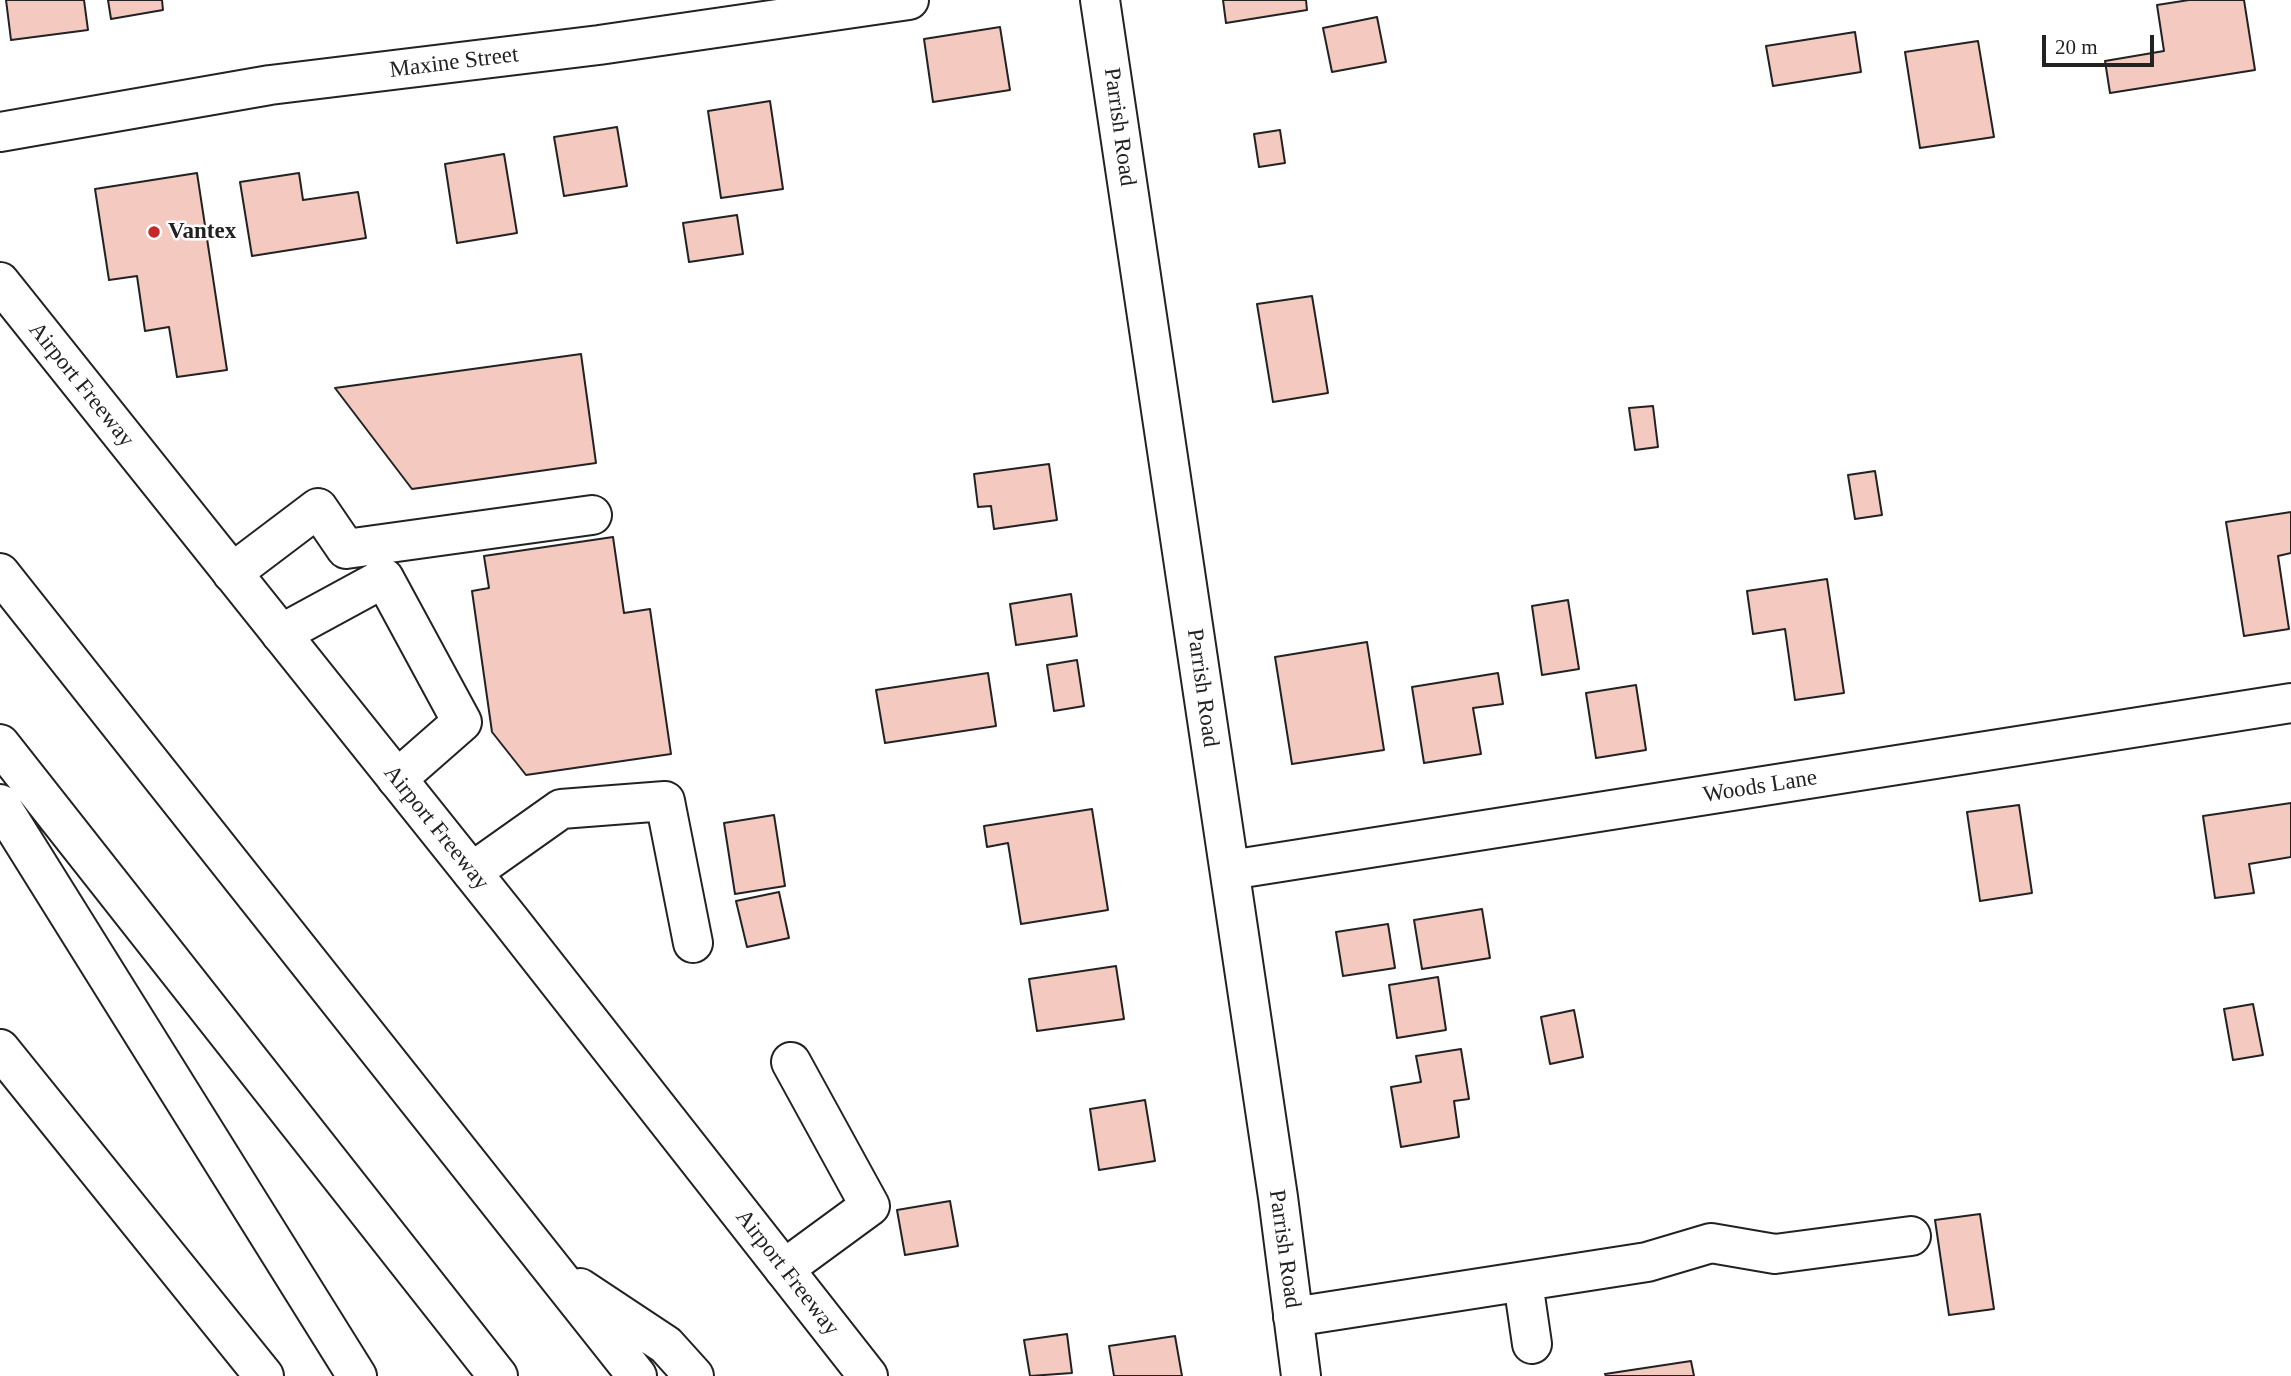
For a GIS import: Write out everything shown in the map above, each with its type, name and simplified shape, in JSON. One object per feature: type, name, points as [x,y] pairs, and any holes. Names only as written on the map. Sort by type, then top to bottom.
[{"type":"main road","name":"Maxine Street","points":[[0,132],[270,85],[599,46],[909,0]]},
{"type":"main road","name":"Parrish Road","points":[[1100,0],[1230,870],[1301,1376]]},
{"type":"main road","name":"Airport Freeway","points":[[0,282],[472,872],[868,1376]]},
{"type":"main road","points":[[0,317],[49,346]]},
{"type":"main road","points":[[232,573],[318,508],[346,549],[592,515]]},
{"type":"main road","points":[[0,573],[637,1376]]},
{"type":"main road","points":[[281,634],[384,578],[462,722],[397,779]]},
{"type":"main road","name":"Woods Lane","points":[[1230,870],[2291,703]]},
{"type":"main road","points":[[0,744],[499,1376]]},
{"type":"main road","points":[[472,872],[561,809],[665,801],[693,943]]},
{"type":"main road","points":[[0,804],[357,1376]]},
{"type":"main road","points":[[0,1049],[264,1376]]},
{"type":"main road","points":[[784,1269],[870,1206],[791,1062]]},
{"type":"main road","points":[[1293,1317],[1647,1262],[1711,1243],[1775,1254],[1911,1236]]},
{"type":"main road","points":[[550,1268],[666,1345],[694,1376]]},
{"type":"main road","points":[[1523,1282],[1532,1344]]},
{"type":"building","points":[[6,0],[84,0],[88,30],[11,40]]},
{"type":"building","points":[[108,0],[162,0],[163,10],[111,19]]},
{"type":"building","points":[[1223,0],[1306,0],[1307,10],[1226,23]]},
{"type":"building","points":[[2189,0],[2244,0],[2255,70],[2110,93],[2105,61],[2164,51],[2157,5]]},
{"type":"building","points":[[1377,17],[1386,62],[1332,72],[1323,28]]},
{"type":"building","points":[[1000,27],[1010,90],[933,102],[924,39]]},
{"type":"building","points":[[1855,32],[1861,72],[1773,86],[1766,46]]},
{"type":"building","points":[[1978,41],[1994,137],[1920,148],[1905,52]]},
{"type":"building","points":[[770,101],[783,189],[721,198],[708,111]]},
{"type":"building","points":[[617,127],[627,186],[564,196],[554,137]]},
{"type":"building","points":[[1280,130],[1285,163],[1259,167],[1254,134]]},
{"type":"building","points":[[504,154],[517,233],[457,243],[445,164]]},
{"type":"building","name":"Vantex","points":[[197,173],[227,370],[177,377],[169,327],[145,331],[137,276],[109,280],[95,189]]},
{"type":"building","points":[[299,173],[303,200],[358,192],[366,238],[252,256],[240,182]]},
{"type":"building","points":[[737,215],[743,254],[689,262],[683,223]]},
{"type":"building","points":[[1312,296],[1328,393],[1273,402],[1257,304]]},
{"type":"building","points":[[581,354],[596,463],[412,489],[335,388]]},
{"type":"building","points":[[1653,406],[1658,447],[1635,450],[1629,408]]},
{"type":"building","points":[[1049,464],[1057,520],[994,529],[991,506],[978,507],[974,474]]},
{"type":"building","points":[[1875,471],[1882,515],[1855,519],[1848,475]]},
{"type":"building","points":[[2291,512],[2291,553],[2278,556],[2289,629],[2244,636],[2226,522]]},
{"type":"building","points":[[613,537],[624,613],[650,609],[671,754],[526,775],[492,732],[472,591],[489,588],[484,556]]},
{"type":"building","points":[[1827,579],[1844,693],[1795,700],[1785,629],[1753,634],[1747,591]]},
{"type":"building","points":[[1071,594],[1077,636],[1016,645],[1010,604]]},
{"type":"building","points":[[1568,600],[1579,669],[1542,675],[1532,606]]},
{"type":"building","points":[[1367,642],[1384,750],[1292,764],[1275,657]]},
{"type":"building","points":[[1077,660],[1084,706],[1054,711],[1047,665]]},
{"type":"building","points":[[988,673],[996,726],[885,743],[876,690]]},
{"type":"building","points":[[1498,673],[1503,704],[1473,708],[1481,754],[1424,763],[1412,687]]},
{"type":"building","points":[[1636,685],[1646,750],[1596,758],[1586,693]]},
{"type":"building","points":[[2291,803],[2291,857],[2249,864],[2254,893],[2215,898],[2203,816]]},
{"type":"building","points":[[2019,805],[2032,893],[1980,901],[1967,812]]},
{"type":"building","points":[[1092,809],[1108,910],[1021,924],[1008,843],[987,847],[984,826]]},
{"type":"building","points":[[774,815],[785,886],[735,894],[724,823]]},
{"type":"building","points":[[779,892],[789,938],[747,947],[736,901]]},
{"type":"building","points":[[1482,909],[1490,958],[1422,969],[1414,920]]},
{"type":"building","points":[[1388,924],[1395,968],[1343,976],[1336,932]]},
{"type":"building","points":[[1116,966],[1124,1019],[1037,1031],[1029,979]]},
{"type":"building","points":[[1438,977],[1446,1030],[1397,1038],[1389,985]]},
{"type":"building","points":[[2253,1004],[2263,1055],[2233,1060],[2224,1009]]},
{"type":"building","points":[[1574,1010],[1583,1057],[1550,1064],[1541,1017]]},
{"type":"building","points":[[1461,1049],[1469,1099],[1454,1101],[1459,1137],[1401,1147],[1391,1087],[1421,1082],[1416,1056]]},
{"type":"building","points":[[1145,1100],[1155,1161],[1099,1170],[1090,1109]]},
{"type":"building","points":[[950,1201],[958,1246],[905,1255],[897,1210]]},
{"type":"building","points":[[1980,1214],[1994,1309],[1949,1315],[1935,1220]]},
{"type":"building","points":[[1067,1334],[1072,1373],[1030,1376],[1024,1340]]},
{"type":"building","points":[[1175,1336],[1182,1376],[1114,1376],[1109,1346]]},
{"type":"building","points":[[1691,1361],[1694,1376],[1605,1374]]},
{"type":"place","name":"Vantex","points":[[154,232]]}]
